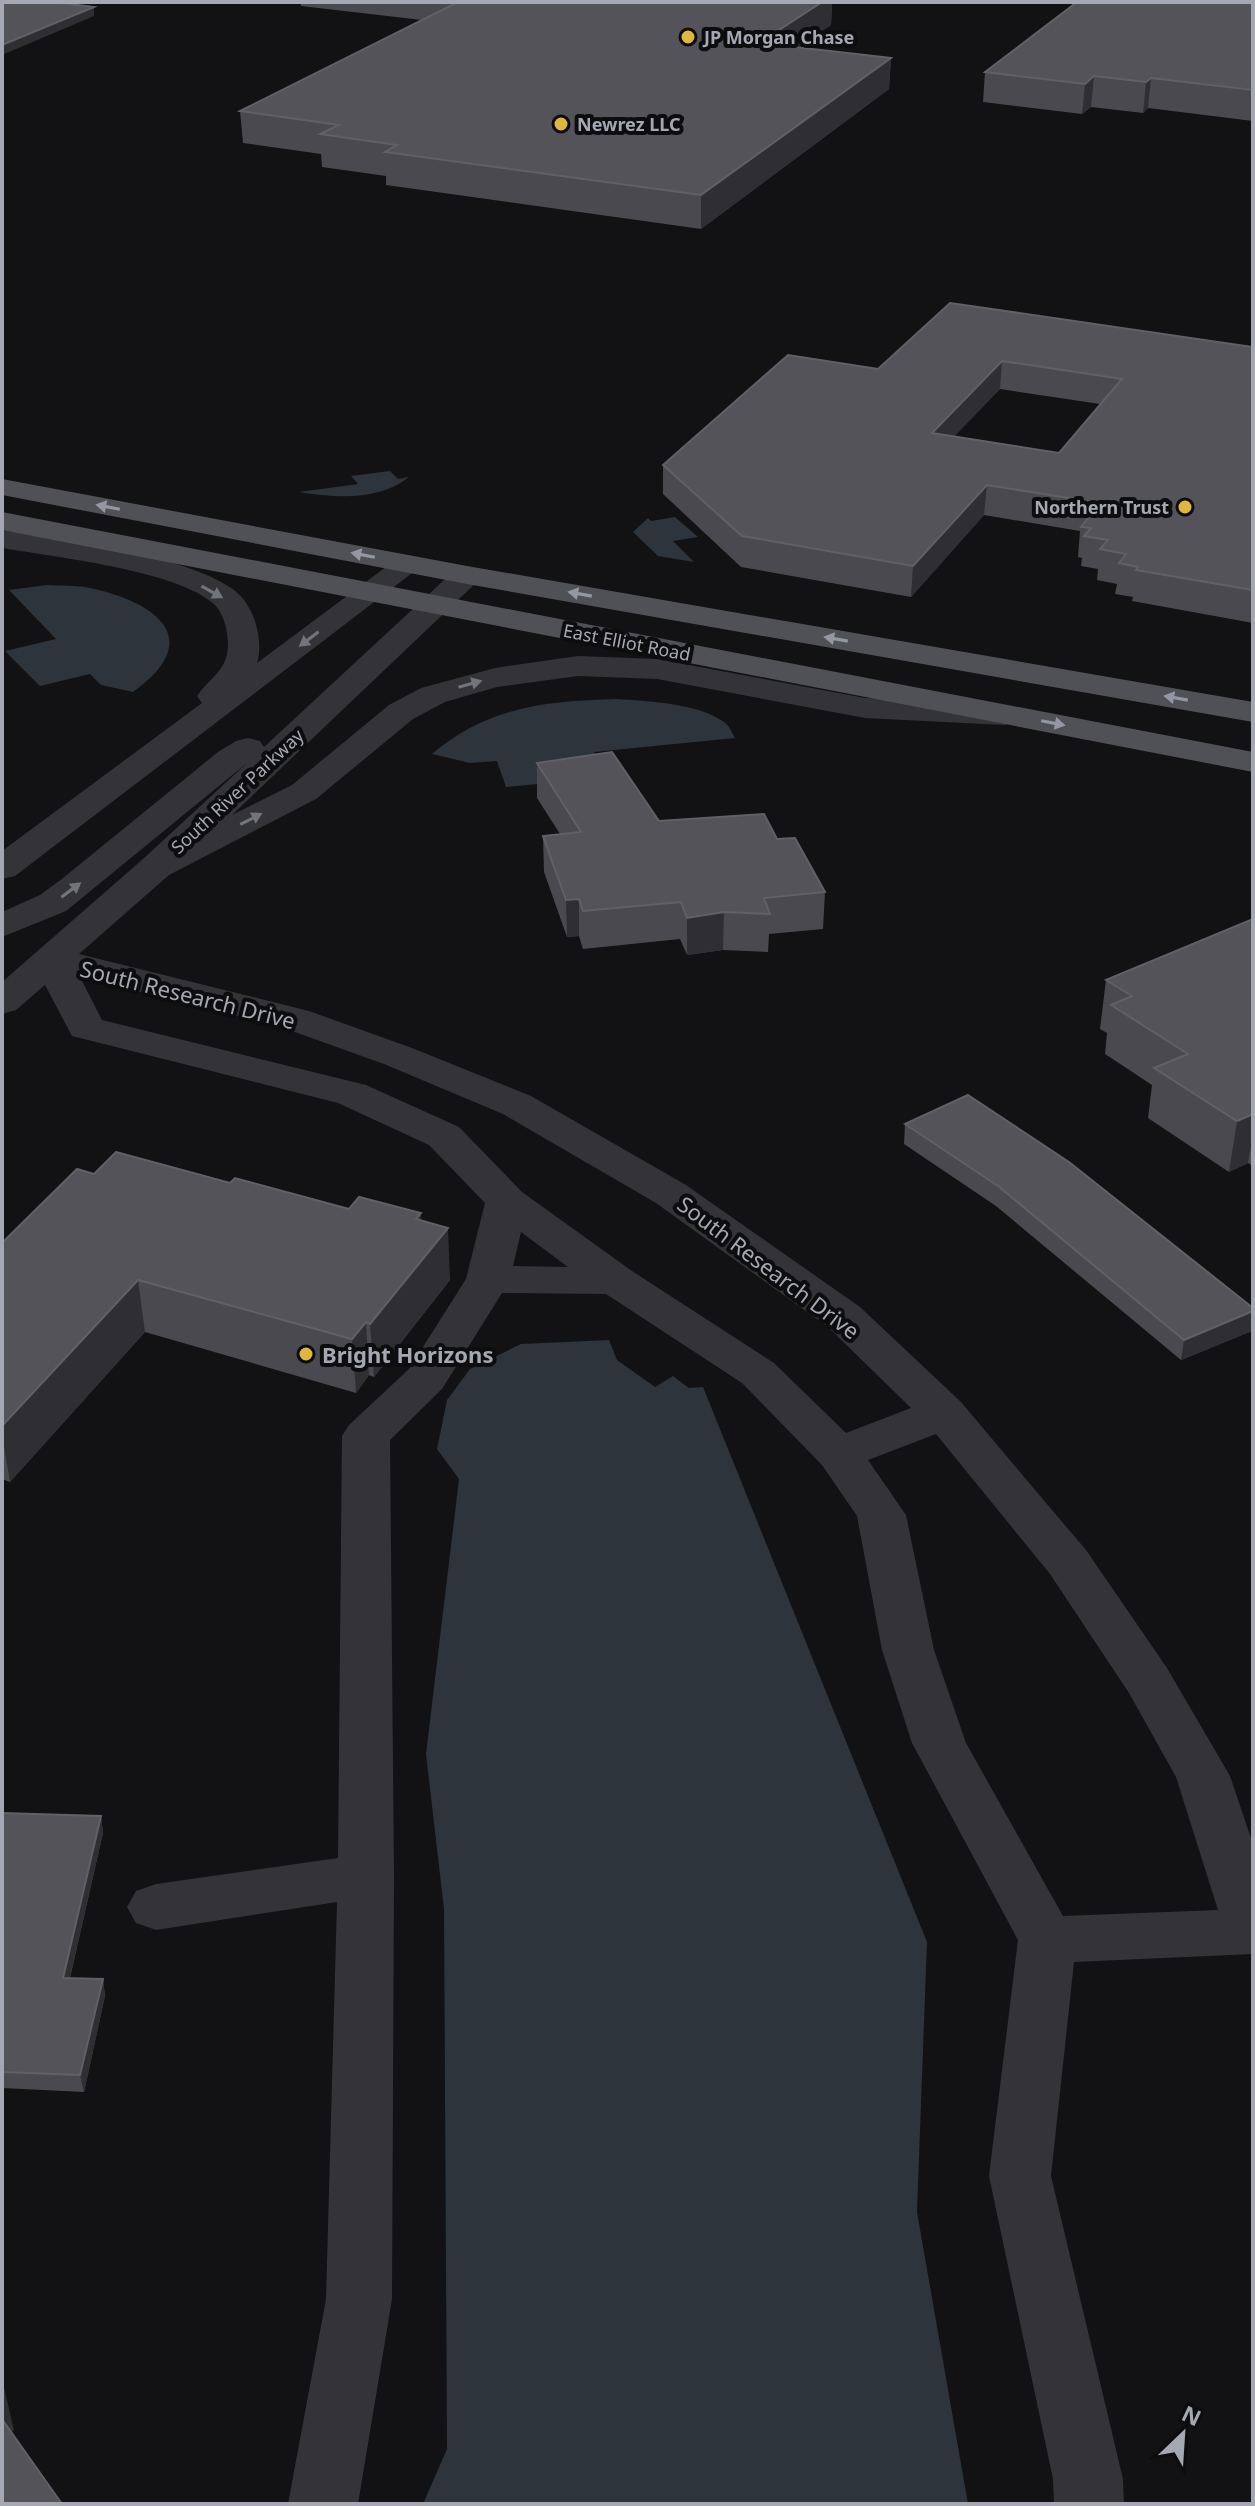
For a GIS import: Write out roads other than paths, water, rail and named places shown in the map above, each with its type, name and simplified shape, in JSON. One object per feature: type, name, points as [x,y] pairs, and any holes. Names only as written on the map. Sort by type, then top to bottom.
[{"type":"main road","name":"East Elliot Road","points":[[2,487],[467,575],[1253,712]]},
{"type":"main road","name":"East Elliot Road","points":[[2,521],[1253,762]]},
{"type":"street","points":[[2,539],[172,574],[222,596],[232,606],[244,641],[238,670],[225,686],[187,717],[153,756]]},
{"type":"street","points":[[2,868],[409,564]]},
{"type":"street","name":"South River Parkway","points":[[2,1002],[156,867],[467,575]]},
{"type":"street","points":[[156,867],[304,792],[401,712],[433,695],[495,678],[578,666],[657,669],[865,708],[1012,715]]},
{"type":"street","points":[[2,926],[53,903],[230,759],[331,702]]},
{"type":"street","points":[[51,959],[86,1028],[352,1094],[444,1136],[507,1201],[616,1281],[758,1373],[839,1454],[881,1515],[908,1650],[939,1743],[1047,1940],[1020,2176],[1088,2479],[1089,2504]]},
{"type":"street","name":"South Research Drive","points":[[51,959],[295,1019],[398,1056],[517,1105],[671,1194],[831,1308],[944,1413],[1068,1562],[1148,1681],[1203,1776],[1253,1931]]},
{"type":"street","points":[[323,2504],[359,2299],[366,1876],[366,1436],[426,1379],[488,1279],[507,1201]]},
{"type":"street","points":[[488,1279],[616,1281]]},
{"type":"street","points":[[839,1454],[944,1413]]},
{"type":"street","points":[[156,1907],[366,1876]]},
{"type":"street","points":[[1047,1940],[1253,1931]]},
{"type":"place","name":"JP Morgan Chase","points":[[688,37]]},
{"type":"place","name":"Newrez LLC","points":[[561,124]]},
{"type":"place","name":"Northern Trust","points":[[1185,507]]},
{"type":"place","name":"Bright Horizons","points":[[306,1354]]}]
